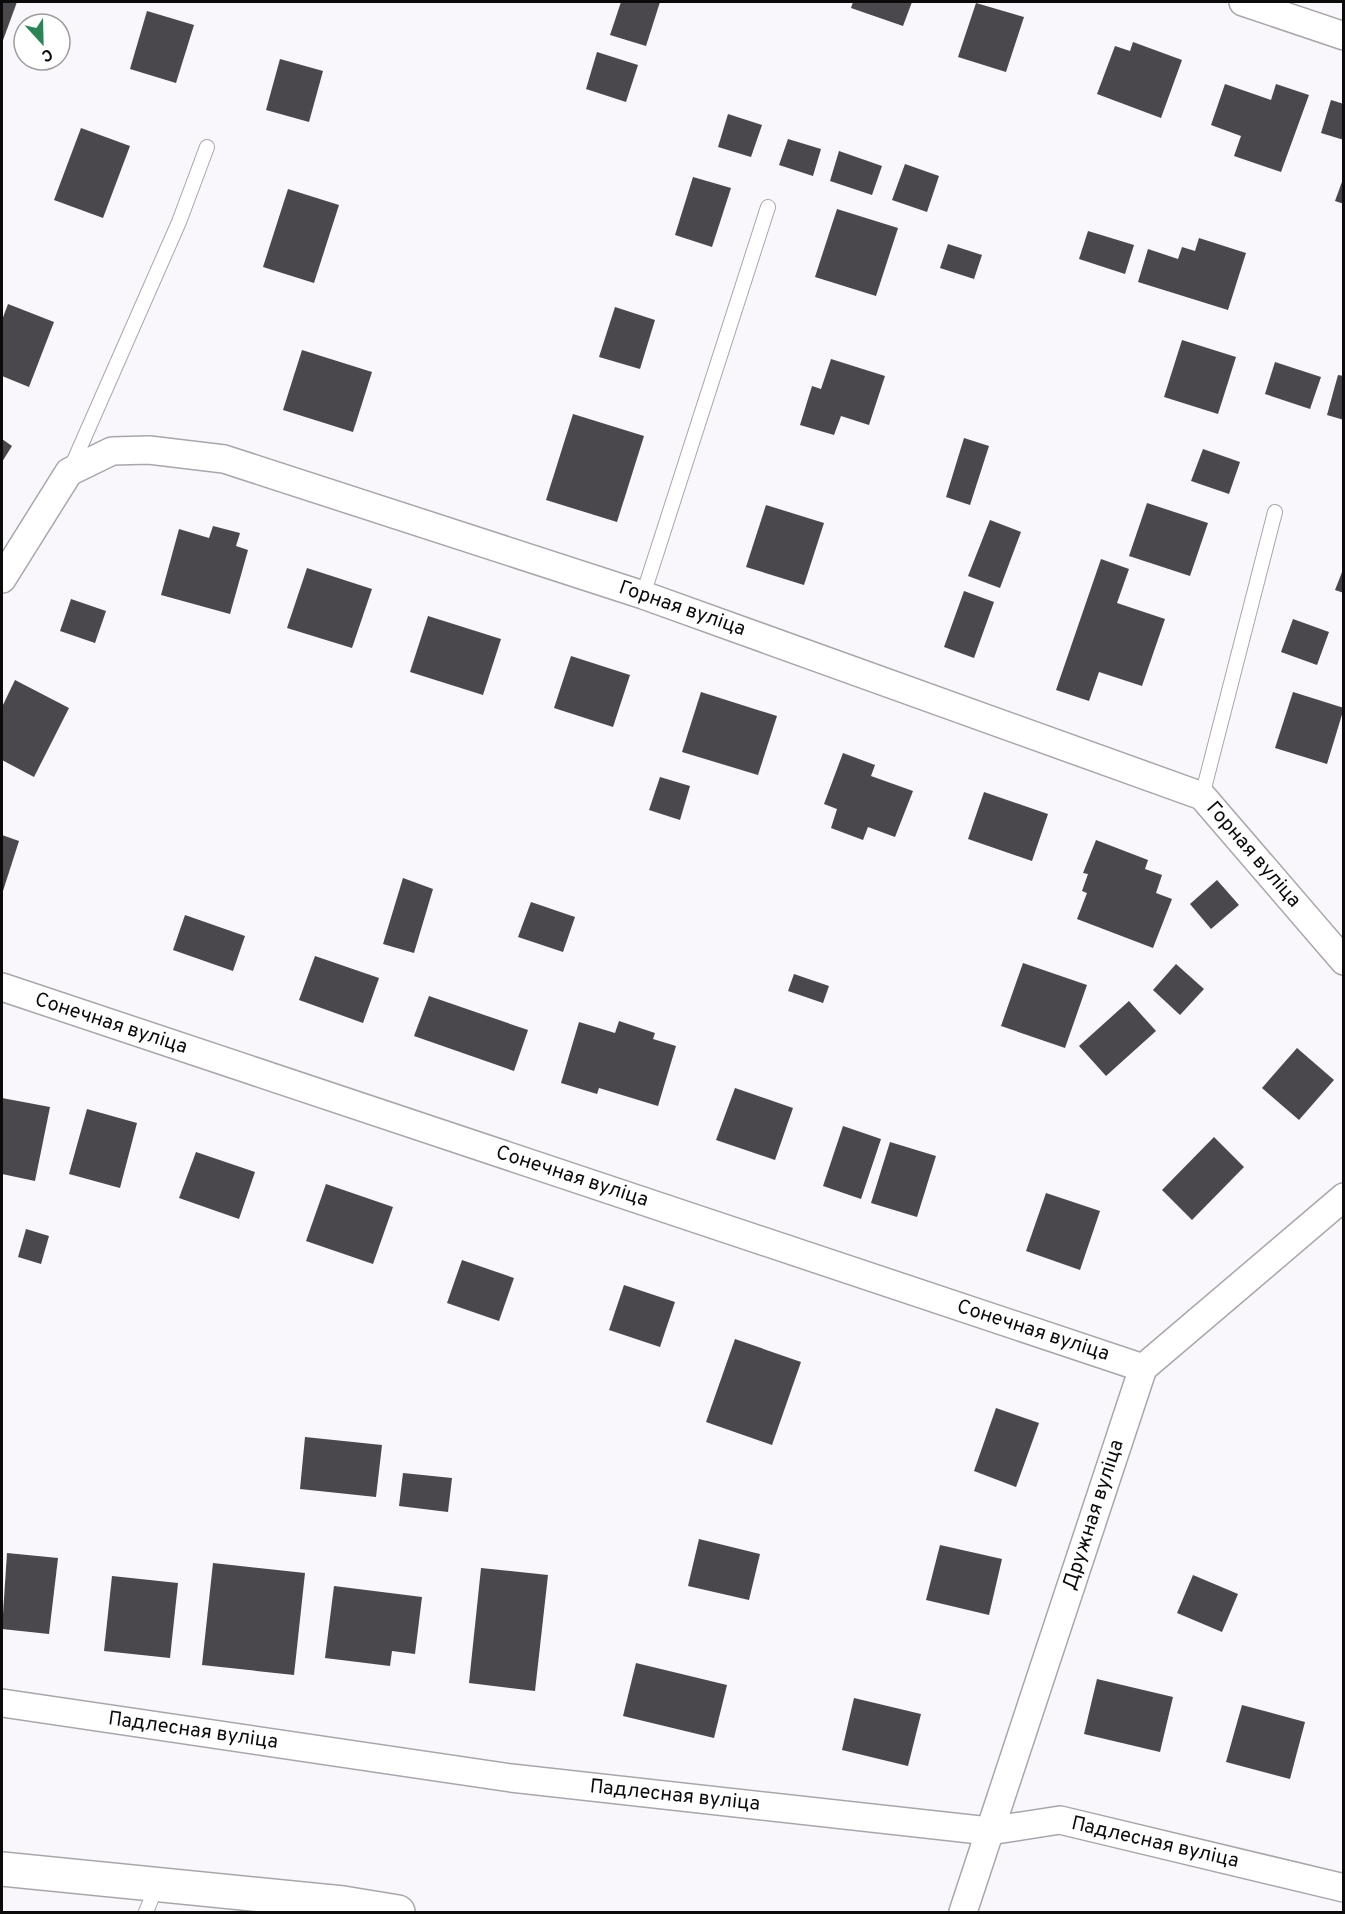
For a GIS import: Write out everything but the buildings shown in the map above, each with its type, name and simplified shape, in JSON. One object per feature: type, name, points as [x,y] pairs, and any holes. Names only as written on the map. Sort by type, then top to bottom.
[{"type":"street","points":[[1243,2],[1344,36]]},
{"type":"street","name":"Горная вуліца","points":[[69,472],[112,451],[149,450],[224,459],[643,595],[1202,796],[1344,961]]},
{"type":"street","points":[[2,579],[69,472]]},
{"type":"street","name":"Сонечная вуліца","points":[[2,987],[1143,1368]]},
{"type":"street","points":[[1143,1368],[1344,1197]]},
{"type":"street","name":"Дружная вуліца","points":[[963,1912],[1143,1368]]},
{"type":"street","name":"Падлесная вуліца","points":[[2,1703],[511,1778],[989,1831],[1060,1820],[1344,1888]]},
{"type":"street","points":[[2,1869],[151,1899],[343,1903],[398,1912]]},
{"type":"lane","points":[[69,472],[179,222],[207,147]]},
{"type":"lane","points":[[643,595],[768,207]]},
{"type":"lane","points":[[1202,796],[1275,512]]}]
